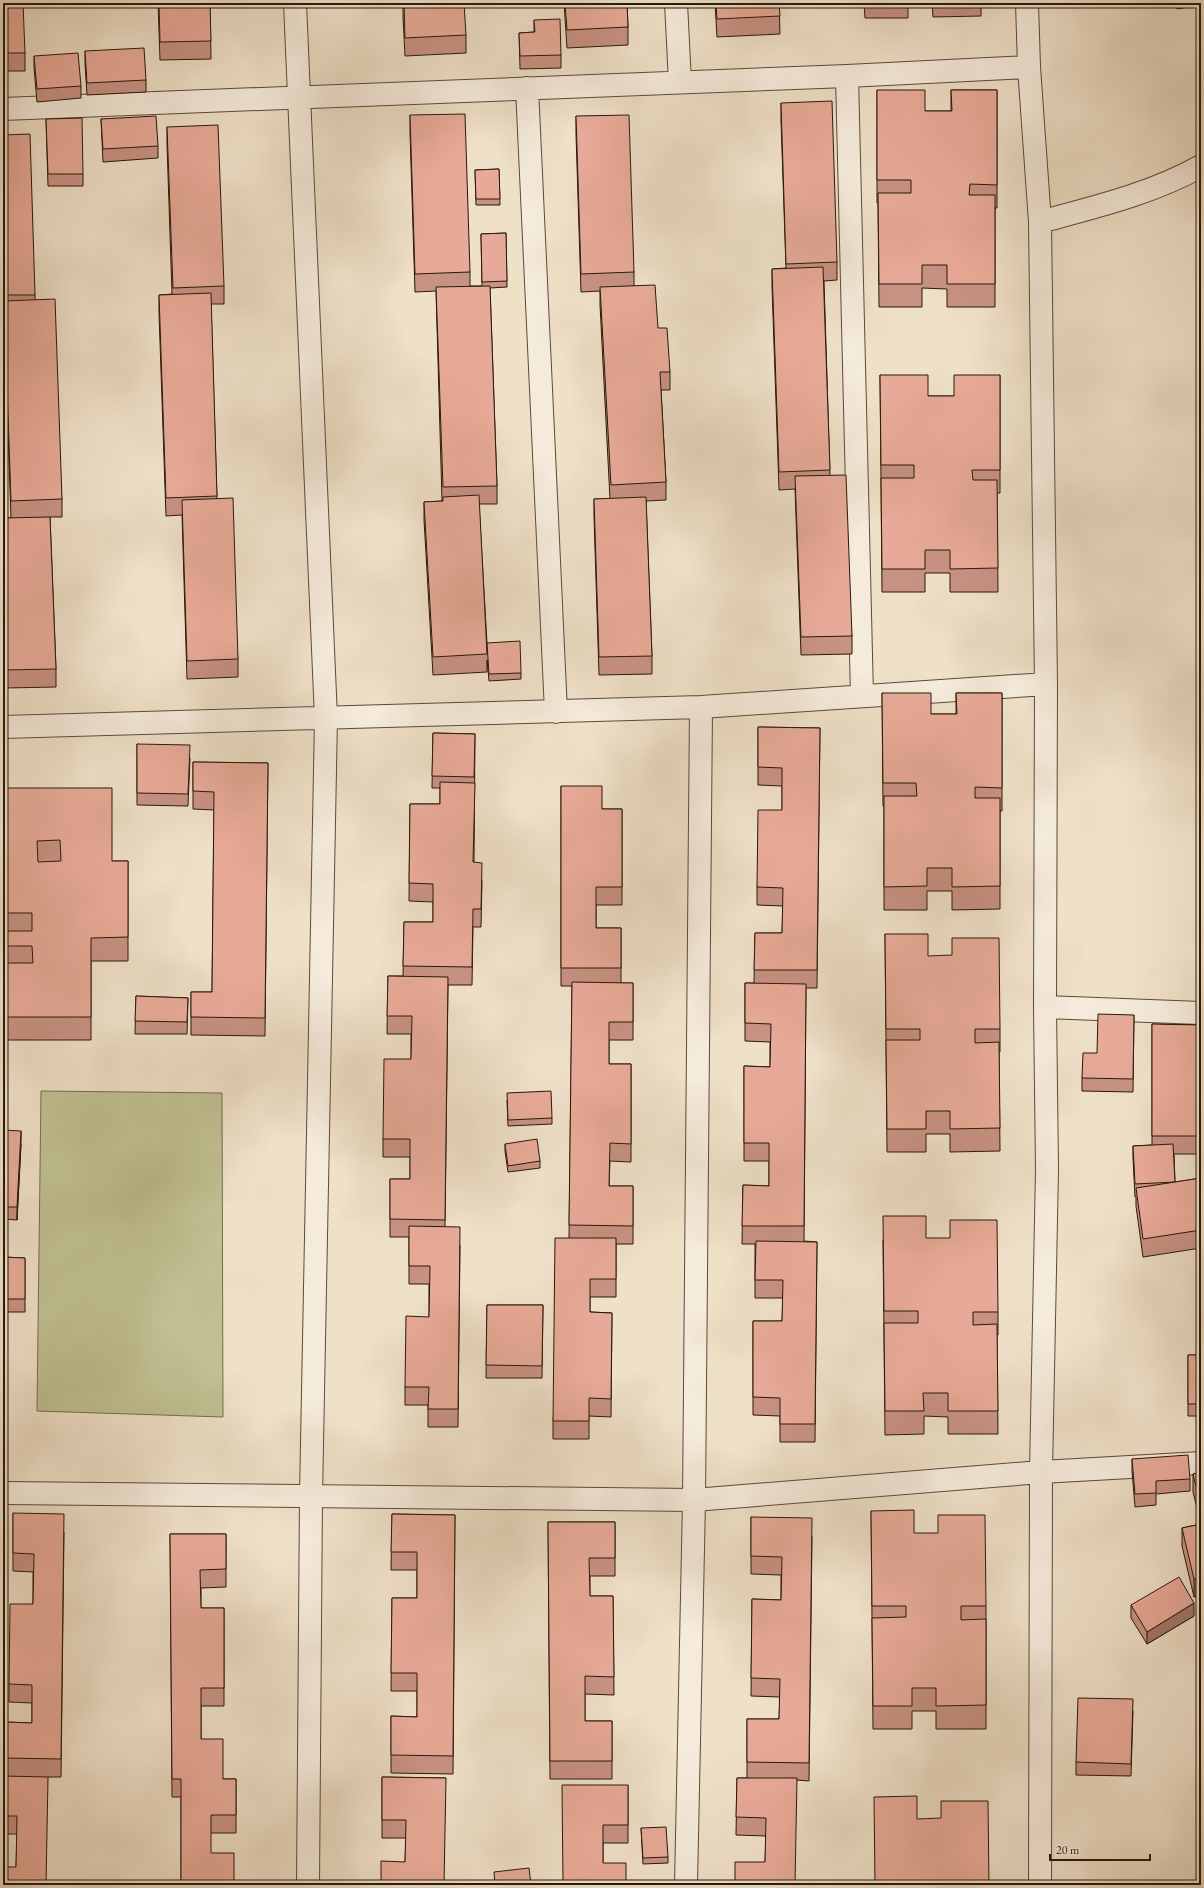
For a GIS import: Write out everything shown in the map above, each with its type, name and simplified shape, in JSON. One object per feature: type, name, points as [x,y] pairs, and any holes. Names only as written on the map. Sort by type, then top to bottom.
[{"type":"street","points":[[295,3],[326,718],[311,1496],[308,1885]]},
{"type":"street","points":[[676,3],[680,82]]},
{"type":"street","points":[[1027,3],[1029,67],[1040,222],[1046,684],[1045,1007],[1047,1169],[1041,1472],[1040,1885]]},
{"type":"street","points":[[3,109],[847,76],[1029,67]]},
{"type":"street","points":[[847,76],[862,696]]},
{"type":"street","points":[[527,88],[556,712]]},
{"type":"street","points":[[1040,222],[1123,199],[1180,178],[1201,166]]},
{"type":"street","points":[[3,727],[701,707],[1046,684]]},
{"type":"street","points":[[686,1885],[694,1500],[701,707]]},
{"type":"street","points":[[1045,1007],[1201,1012]]},
{"type":"street","points":[[3,1493],[694,1500],[1041,1472],[1201,1463]]},
{"type":"green space","points":[[41,1091],[222,1093],[223,1417],[37,1411]]},
{"type":"building","points":[[3,3],[23,3],[25,53],[3,53]]},
{"type":"building","points":[[159,3],[210,3],[211,41],[160,42]]},
{"type":"building","points":[[404,3],[464,3],[466,35],[405,38]]},
{"type":"building","points":[[565,3],[627,3],[628,27],[567,30]]},
{"type":"building","points":[[716,3],[779,3],[780,16],[717,19]]},
{"type":"building","points":[[560,19],[561,55],[520,56],[519,33],[535,32],[534,20]]},
{"type":"building","points":[[144,48],[146,80],[87,83],[85,51]]},
{"type":"building","points":[[78,53],[81,86],[37,89],[34,56]]},
{"type":"building","points":[[877,90],[925,90],[925,111],[952,111],[951,90],[997,90],[997,185],[970,184],[969,195],[995,195],[995,284],[947,284],[947,265],[922,265],[922,284],[879,284],[878,193],[911,193],[911,180],[877,180]]},
{"type":"building","points":[[832,101],[837,262],[786,264],[781,103]]},
{"type":"building","points":[[465,114],[470,272],[415,274],[410,115]]},
{"type":"building","points":[[629,115],[634,272],[581,274],[576,116]]},
{"type":"building","points":[[156,116],[158,146],[103,149],[101,119]]},
{"type":"building","points":[[82,118],[83,174],[48,174],[46,119]]},
{"type":"building","points":[[218,125],[224,286],[173,288],[167,127]]},
{"type":"building","points":[[30,134],[35,295],[3,295],[3,135]]},
{"type":"building","points":[[499,169],[500,199],[476,199],[475,170]]},
{"type":"building","points":[[506,233],[507,281],[482,282],[481,234]]},
{"type":"building","points":[[823,267],[830,470],[779,472],[772,269]]},
{"type":"building","points":[[655,285],[658,328],[667,328],[670,372],[660,372],[666,482],[611,485],[600,287]]},
{"type":"building","points":[[490,286],[497,486],[443,487],[436,287]]},
{"type":"building","points":[[211,293],[217,496],[166,498],[159,295]]},
{"type":"building","points":[[55,299],[62,499],[11,501],[4,301]]},
{"type":"building","points":[[880,375],[928,375],[928,396],[954,396],[954,375],[1000,375],[1000,470],[972,470],[973,480],[997,480],[998,568],[950,569],[950,550],[925,550],[925,569],[882,569],[881,478],[914,478],[914,465],[881,465]]},
{"type":"building","points":[[846,475],[852,636],[801,637],[795,476]]},
{"type":"building","points":[[479,495],[487,654],[433,657],[424,502],[443,501],[443,497]]},
{"type":"building","points":[[646,497],[652,656],[599,657],[594,499]]},
{"type":"building","points":[[233,498],[238,659],[187,661],[182,500]]},
{"type":"building","points":[[50,517],[56,669],[5,670],[3,621],[3,518]]},
{"type":"building","points":[[520,641],[521,673],[489,674],[487,643]]},
{"type":"building","points":[[882,693],[931,693],[931,714],[957,714],[956,693],[1002,693],[1002,788],[975,787],[975,798],[1000,798],[1000,886],[952,887],[952,868],[927,868],[927,886],[884,887],[884,796],[917,796],[916,783],[883,783]]},
{"type":"building","points":[[758,727],[820,728],[817,970],[754,970],[755,933],[782,933],[783,888],[757,887],[758,810],[782,810],[782,768],[758,767]]},
{"type":"building","points":[[433,733],[475,734],[474,777],[432,776]]},
{"type":"building","points":[[137,744],[190,745],[188,794],[137,793]]},
{"type":"building","points":[[193,762],[268,763],[265,1018],[191,1017],[191,992],[212,992],[214,792],[193,791]]},
{"type":"building","points":[[440,782],[475,783],[473,862],[482,863],[481,909],[473,909],[472,967],[403,966],[404,922],[433,922],[433,884],[409,883],[410,804],[440,804]]},
{"type":"building","points":[[561,786],[602,786],[602,809],[622,809],[622,887],[596,887],[596,928],[621,928],[621,968],[561,968]]},
{"type":"building","points":[[3,788],[112,788],[112,861],[128,861],[128,937],[91,938],[91,1017],[3,1017],[3,963],[33,963],[32,946],[3,946],[3,931],[32,931],[32,913],[3,913]],"holes":[[[60,840],[61,861],[38,862],[37,841]]]},
{"type":"building","points":[[885,934],[928,934],[928,956],[952,955],[952,938],[999,938],[1000,1029],[975,1029],[975,1043],[999,1042],[1000,1128],[950,1129],[950,1111],[926,1111],[926,1129],[887,1129],[886,1040],[920,1040],[920,1029],[886,1029]]},
{"type":"building","points":[[388,976],[448,977],[445,1220],[390,1219],[390,1179],[410,1179],[410,1139],[383,1139],[384,1059],[411,1059],[412,1016],[387,1016]]},
{"type":"building","points":[[572,982],[633,983],[633,1022],[609,1022],[609,1064],[631,1064],[631,1144],[610,1143],[609,1186],[633,1186],[633,1226],[569,1225]]},
{"type":"building","points":[[745,983],[806,984],[804,1226],[742,1226],[743,1185],[769,1186],[769,1143],[744,1143],[744,1066],[770,1067],[771,1024],[745,1023]]},
{"type":"building","points":[[136,996],[188,998],[187,1022],[135,1021]]},
{"type":"building","points":[[1098,1014],[1134,1015],[1133,1079],[1082,1078],[1083,1053],[1097,1053]]},
{"type":"building","points":[[1152,1024],[1201,1025],[1201,1136],[1152,1136]]},
{"type":"building","points":[[551,1091],[552,1118],[508,1120],[507,1093]]},
{"type":"building","points":[[3,1130],[21,1131],[17,1207],[3,1207]]},
{"type":"building","points":[[537,1139],[540,1161],[508,1166],[505,1144]]},
{"type":"building","points":[[1173,1144],[1175,1182],[1135,1184],[1133,1146]]},
{"type":"building","points":[[1201,1178],[1201,1230],[1143,1239],[1136,1188]]},
{"type":"building","points":[[883,1216],[926,1216],[926,1238],[950,1238],[950,1220],[997,1220],[998,1312],[973,1312],[973,1325],[997,1324],[998,1411],[948,1411],[948,1393],[923,1393],[924,1411],[885,1411],[884,1323],[918,1323],[918,1311],[884,1311]]},
{"type":"building","points":[[409,1226],[460,1227],[458,1409],[428,1409],[429,1387],[405,1387],[406,1316],[429,1317],[430,1266],[409,1266]]},
{"type":"building","points":[[555,1238],[616,1238],[616,1279],[590,1279],[590,1312],[612,1313],[611,1399],[589,1398],[589,1421],[553,1421]]},
{"type":"building","points":[[756,1241],[817,1242],[815,1424],[780,1424],[780,1398],[753,1397],[753,1321],[782,1321],[783,1280],[755,1280]]},
{"type":"building","points":[[3,1257],[25,1258],[25,1299],[3,1299]]},
{"type":"building","points":[[487,1305],[543,1305],[542,1366],[486,1365]]},
{"type":"building","points":[[1188,1355],[1201,1355],[1201,1404],[1188,1404]]},
{"type":"building","points":[[1188,1455],[1190,1479],[1156,1481],[1156,1493],[1135,1494],[1132,1459]]},
{"type":"building","points":[[1201,1472],[1201,1506],[1193,1474]]},
{"type":"building","points":[[914,1510],[914,1533],[938,1533],[938,1515],[985,1515],[986,1606],[961,1606],[961,1620],[986,1619],[986,1705],[936,1706],[936,1688],[912,1688],[912,1706],[873,1706],[872,1618],[906,1617],[906,1606],[872,1606],[871,1511]]},
{"type":"building","points":[[13,1513],[64,1514],[61,1759],[6,1758],[6,1722],[32,1723],[32,1685],[9,1684],[10,1604],[33,1604],[34,1554],[13,1553]]},
{"type":"building","points":[[392,1514],[455,1515],[453,1756],[391,1755],[391,1716],[417,1717],[417,1673],[391,1673],[392,1598],[417,1598],[417,1552],[391,1552]]},
{"type":"building","points":[[751,1517],[812,1518],[809,1763],[747,1762],[747,1719],[779,1719],[780,1679],[751,1678],[752,1599],[781,1600],[782,1557],[751,1556]]},
{"type":"building","points":[[548,1522],[615,1522],[615,1558],[589,1558],[590,1596],[613,1596],[614,1677],[585,1676],[585,1721],[612,1721],[612,1761],[550,1761]]},
{"type":"building","points":[[1201,1524],[1201,1577],[1194,1579],[1182,1528]]},
{"type":"building","points":[[170,1534],[226,1534],[226,1569],[200,1570],[201,1608],[224,1608],[224,1688],[201,1688],[201,1739],[223,1739],[223,1779],[236,1779],[236,1815],[211,1815],[211,1853],[234,1853],[234,1885],[181,1885],[181,1779],[172,1779]]},
{"type":"building","points":[[1179,1577],[1194,1603],[1147,1632],[1131,1605]]},
{"type":"building","points":[[1078,1698],[1133,1699],[1131,1764],[1076,1762]]},
{"type":"building","points":[[3,1776],[48,1777],[46,1885],[3,1885],[3,1867],[16,1867],[17,1816],[3,1816]]},
{"type":"building","points":[[382,1777],[446,1778],[444,1885],[381,1885],[381,1861],[405,1862],[406,1820],[382,1820]]},
{"type":"building","points":[[737,1778],[797,1778],[795,1885],[735,1885],[735,1862],[765,1862],[766,1818],[736,1817]]},
{"type":"building","points":[[562,1785],[628,1785],[628,1825],[603,1825],[603,1863],[626,1863],[626,1885],[563,1885]]},
{"type":"building","points":[[917,1796],[917,1819],[941,1818],[941,1801],[988,1801],[989,1885],[875,1885],[874,1797]]},
{"type":"building","points":[[666,1827],[668,1857],[643,1858],[641,1828]]},
{"type":"building","points":[[529,1868],[531,1885],[495,1885],[494,1872]]}]
